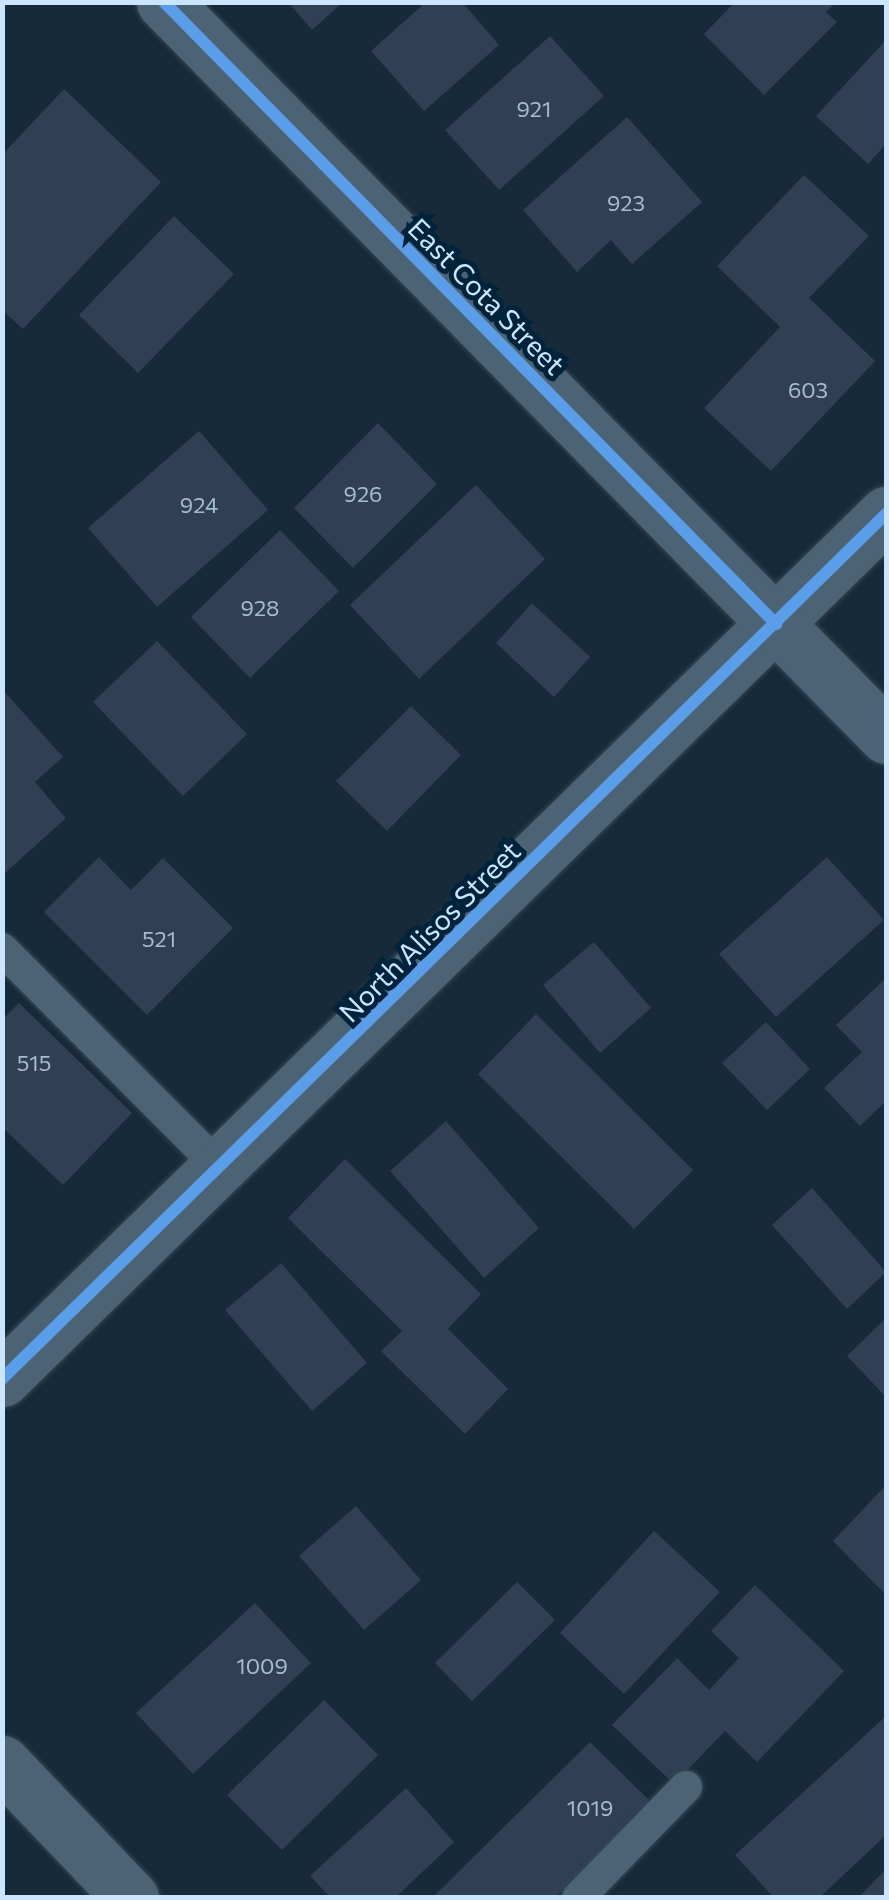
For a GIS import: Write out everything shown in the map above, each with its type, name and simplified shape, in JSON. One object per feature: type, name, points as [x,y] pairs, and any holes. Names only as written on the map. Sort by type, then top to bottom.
[{"type":"street","name":"East Cota Street","points":[[164,2],[886,736]]},
{"type":"street","name":"North Alisos Street","points":[[2,1379],[222,1170],[886,514]]},
{"type":"street","points":[[2,1763],[131,1898]]},
{"type":"lane","points":[[2,949],[222,1170]]},
{"type":"lane","points":[[578,1898],[686,1788]]},
{"type":"building","points":[[288,2],[343,2],[312,30]]},
{"type":"building","points":[[426,2],[462,2],[499,45],[424,111],[371,51]]},
{"type":"building","points":[[735,2],[836,2],[826,12],[837,22],[764,95],[704,34]]},
{"type":"building","points":[[550,36],[604,96],[499,190],[445,130]]},
{"type":"building","points":[[886,40],[886,144],[868,164],[816,116]]},
{"type":"building","points":[[64,89],[161,182],[23,329],[2,310],[2,155]]},
{"type":"building","points":[[627,117],[702,202],[632,264],[611,240],[577,272],[523,210]]},
{"type":"building","points":[[804,175],[869,236],[809,298],[875,361],[771,471],[704,408],[780,327],[717,266]]},
{"type":"building","points":[[174,216],[234,274],[138,373],[79,315]]},
{"type":"building","points":[[378,423],[437,484],[353,568],[294,508]]},
{"type":"building","points":[[199,431],[268,510],[157,607],[88,528]]},
{"type":"building","points":[[476,485],[545,559],[419,679],[350,605]]},
{"type":"building","points":[[280,530],[339,591],[250,678],[191,617]]},
{"type":"building","points":[[532,603],[590,657],[554,697],[496,643]]},
{"type":"building","points":[[157,641],[247,734],[183,796],[93,702]]},
{"type":"building","points":[[2,689],[63,757],[35,782],[66,818],[5,873]]},
{"type":"building","points":[[411,706],[461,755],[387,831],[336,781]]},
{"type":"building","points":[[99,857],[131,890],[163,858],[233,928],[147,1015],[44,912]]},
{"type":"building","points":[[827,857],[884,920],[776,1017],[719,954]]},
{"type":"building","points":[[594,942],[651,1008],[600,1053],[543,985]]},
{"type":"building","points":[[886,978],[886,1101],[860,1126],[824,1088],[862,1052],[836,1025]]},
{"type":"building","points":[[19,1003],[132,1113],[63,1185],[2,1127],[2,1020]]},
{"type":"building","points":[[536,1014],[693,1170],[634,1229],[478,1074]]},
{"type":"building","points":[[766,1022],[810,1069],[767,1110],[722,1063]]},
{"type":"building","points":[[446,1121],[539,1228],[484,1278],[390,1171]]},
{"type":"building","points":[[345,1159],[481,1294],[448,1329],[508,1389],[465,1434],[381,1351],[402,1331],[288,1218]]},
{"type":"building","points":[[812,1188],[886,1272],[847,1309],[772,1225]]},
{"type":"building","points":[[281,1263],[367,1363],[312,1411],[225,1310]]},
{"type":"building","points":[[886,1318],[886,1397],[847,1356]]},
{"type":"building","points":[[886,1485],[886,1595],[833,1541]]},
{"type":"building","points":[[356,1506],[421,1580],[364,1630],[299,1556]]},
{"type":"building","points":[[654,1531],[720,1592],[624,1694],[560,1633]]},
{"type":"building","points":[[517,1582],[555,1620],[472,1701],[435,1663]]},
{"type":"building","points":[[755,1585],[844,1671],[757,1762],[725,1731],[674,1784],[612,1725],[677,1658],[709,1690],[739,1658],[711,1631]]},
{"type":"building","points":[[255,1603],[311,1663],[193,1774],[136,1713]]},
{"type":"building","points":[[324,1700],[378,1755],[282,1850],[227,1795]]},
{"type":"building","points":[[886,1716],[886,1835],[819,1898],[774,1898],[735,1855]]},
{"type":"building","points":[[590,1742],[650,1801],[555,1898],[432,1898]]},
{"type":"building","points":[[406,1788],[454,1842],[395,1898],[331,1898],[310,1876]]},
{"type":"building","points":[[886,1869],[886,1898],[858,1898]]},
{"type":"cycle path","points":[[164,2],[776,624]]},
{"type":"cycle path","points":[[2,1379],[886,514]]}]
